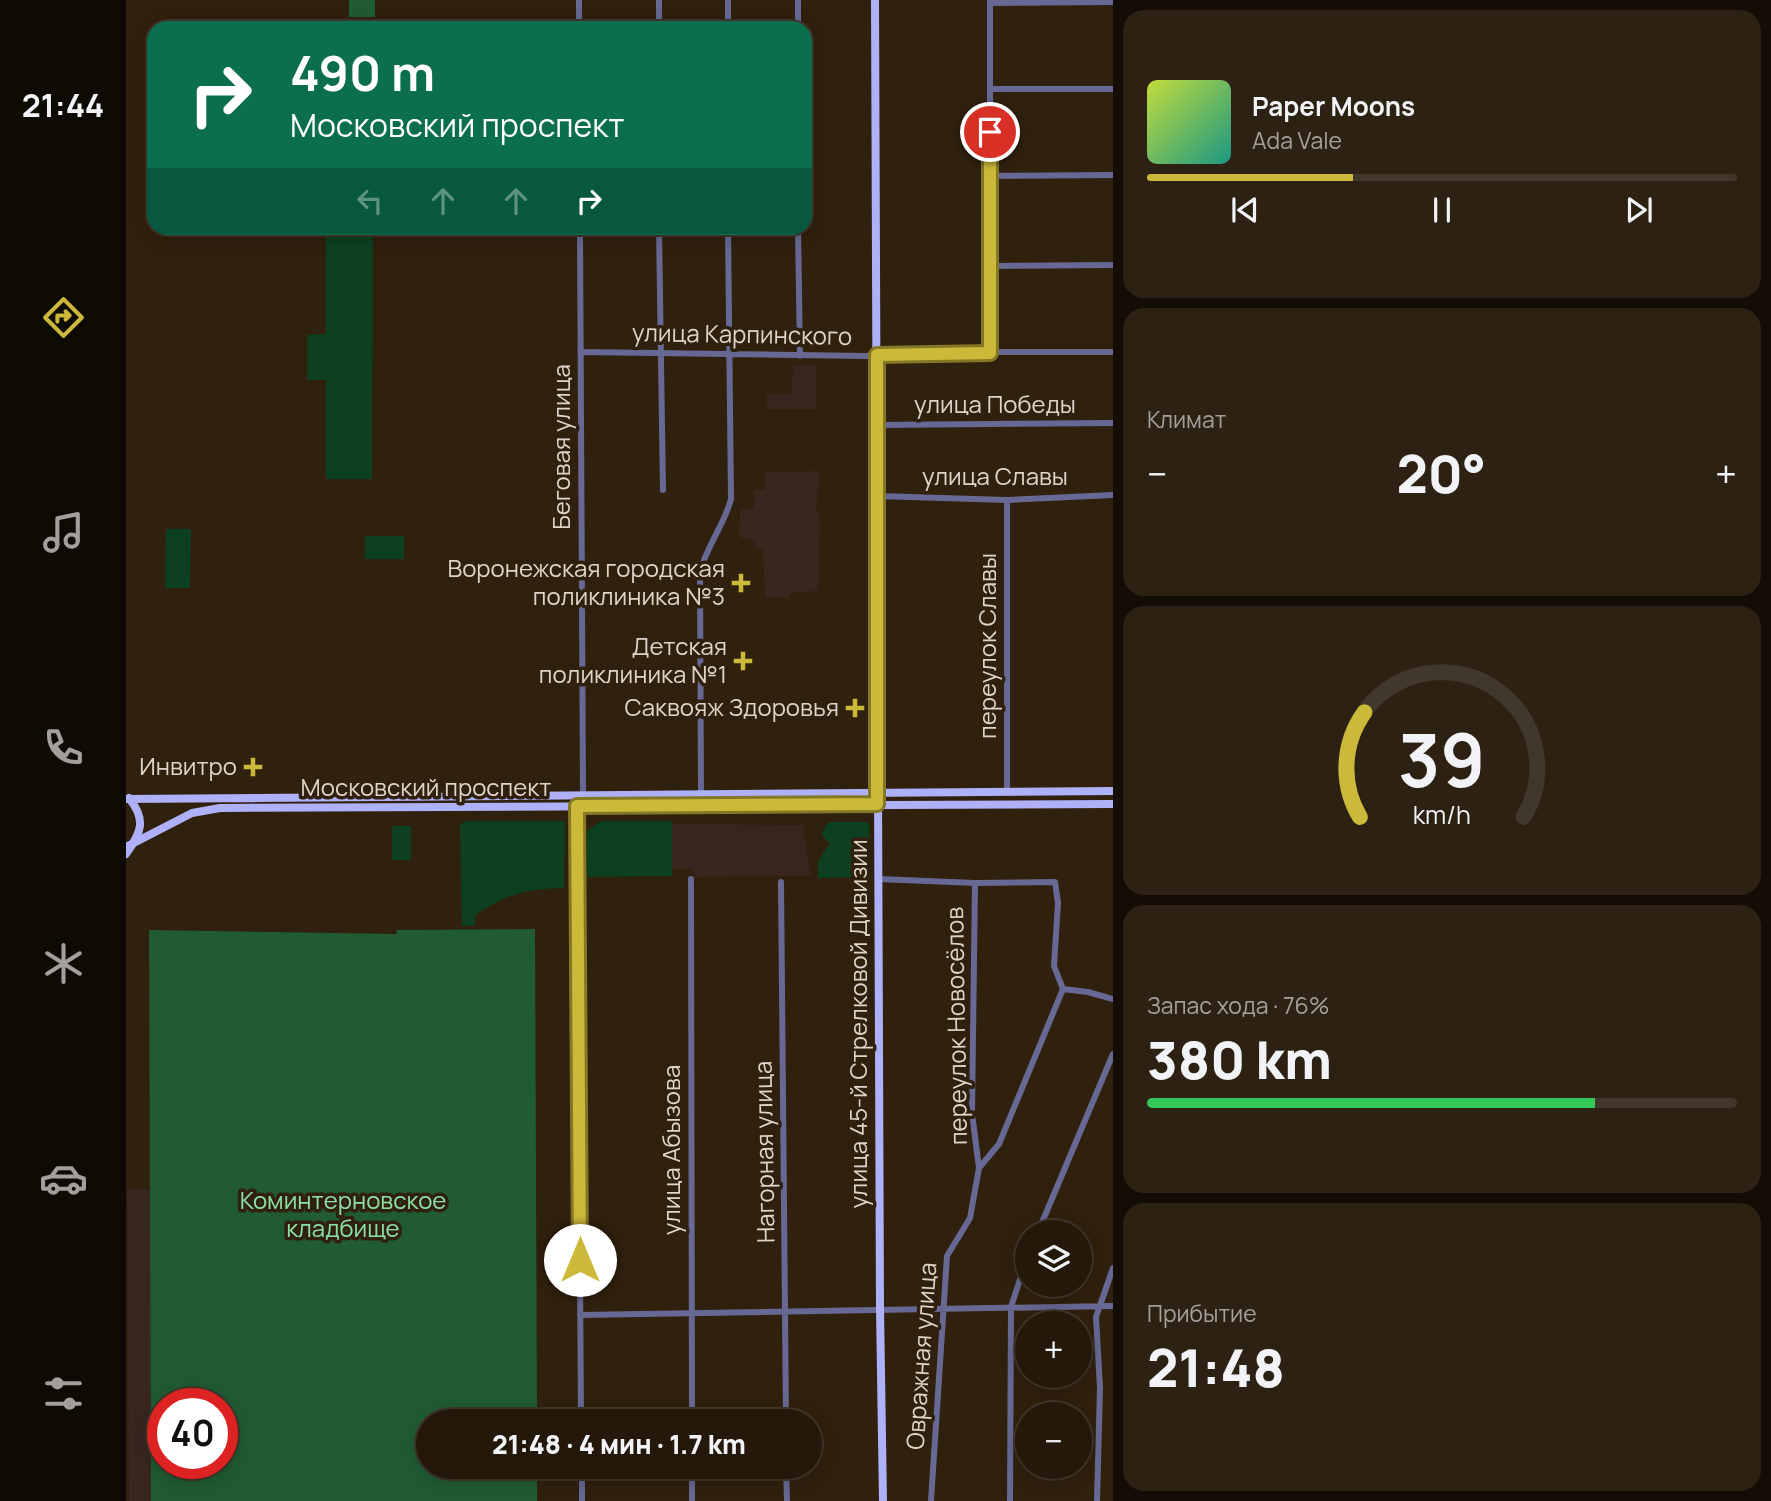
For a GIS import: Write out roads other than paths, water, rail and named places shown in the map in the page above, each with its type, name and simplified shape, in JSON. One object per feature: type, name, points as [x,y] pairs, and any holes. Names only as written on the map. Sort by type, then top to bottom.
[{"type":"main road","name":"улица 45-й Стрелковой Дивизии","points":[[875,0],[877,804],[883,1501]]},
{"type":"main road","name":"Московский проспект","points":[[127,797],[701,796],[1113,791]]},
{"type":"main road","points":[[126,854],[142,825],[138,809],[127,797]]},
{"type":"main road","name":"Московский проспект","points":[[129,847],[192,813],[211,809],[1113,804]]},
{"type":"street","points":[[579,0],[579,21]]},
{"type":"street","points":[[659,0],[659,21]]},
{"type":"street","points":[[728,0],[728,21]]},
{"type":"street","points":[[798,0],[798,21]]},
{"type":"street","points":[[990,353],[990,1],[1113,2]]},
{"type":"street","points":[[990,89],[1113,89]]},
{"type":"street","points":[[990,176],[1113,175]]},
{"type":"street","name":"Беговая улица","points":[[580,235],[583,795],[577,806],[581,1409]]},
{"type":"street","points":[[659,235],[663,490]]},
{"type":"street","points":[[701,796],[700,573],[704,555],[726,522],[731,499],[728,235]]},
{"type":"street","points":[[798,235],[800,356]]},
{"type":"street","points":[[991,266],[1113,265]]},
{"type":"street","name":"улица Карпинского","points":[[581,352],[800,356],[1113,352]]},
{"type":"street","name":"улица Победы","points":[[877,425],[1113,423]]},
{"type":"street","name":"улица Славы","points":[[877,496],[1007,500],[1113,495]]},
{"type":"street","name":"переулок Славы","points":[[1007,500],[1007,792]]},
{"type":"street","name":"улица Абызова","points":[[691,879],[692,1409]]},
{"type":"street","points":[[878,879],[975,883],[1055,881],[1058,903],[1054,966],[1063,989],[1113,999]]},
{"type":"street","name":"Нагорная улица","points":[[781,883],[786,1409]]},
{"type":"street","name":"переулок Новосёлов","points":[[975,883],[972,1113],[979,1168]]},
{"type":"street","name":"Овражная улица","points":[[931,1501],[947,1256],[970,1218],[979,1168],[999,1144],[1063,989]]},
{"type":"street","points":[[1043,1220],[1113,1055]]},
{"type":"street","points":[[1097,1501],[1100,1388],[1098,1305],[1113,1268]]},
{"type":"street","points":[[1010,1501],[1011,1307],[1015,1295]]},
{"type":"street","points":[[580,1315],[1113,1306]]},
{"type":"street","points":[[582,1479],[582,1501]]},
{"type":"street","points":[[692,1479],[692,1501]]},
{"type":"street","points":[[786,1479],[787,1501]]},
{"type":"place","name":"Воронежская городская поликлиника №3","points":[[741,583]]},
{"type":"place","name":"Детская поликлиника №1","points":[[743,661]]},
{"type":"place","name":"Саквояж Здоровья","points":[[855,708]]},
{"type":"place","name":"Инвитро","points":[[253,767]]},
{"type":"park label","name":"Коминтерновское кладбище","points":[[343,1215]]}]
